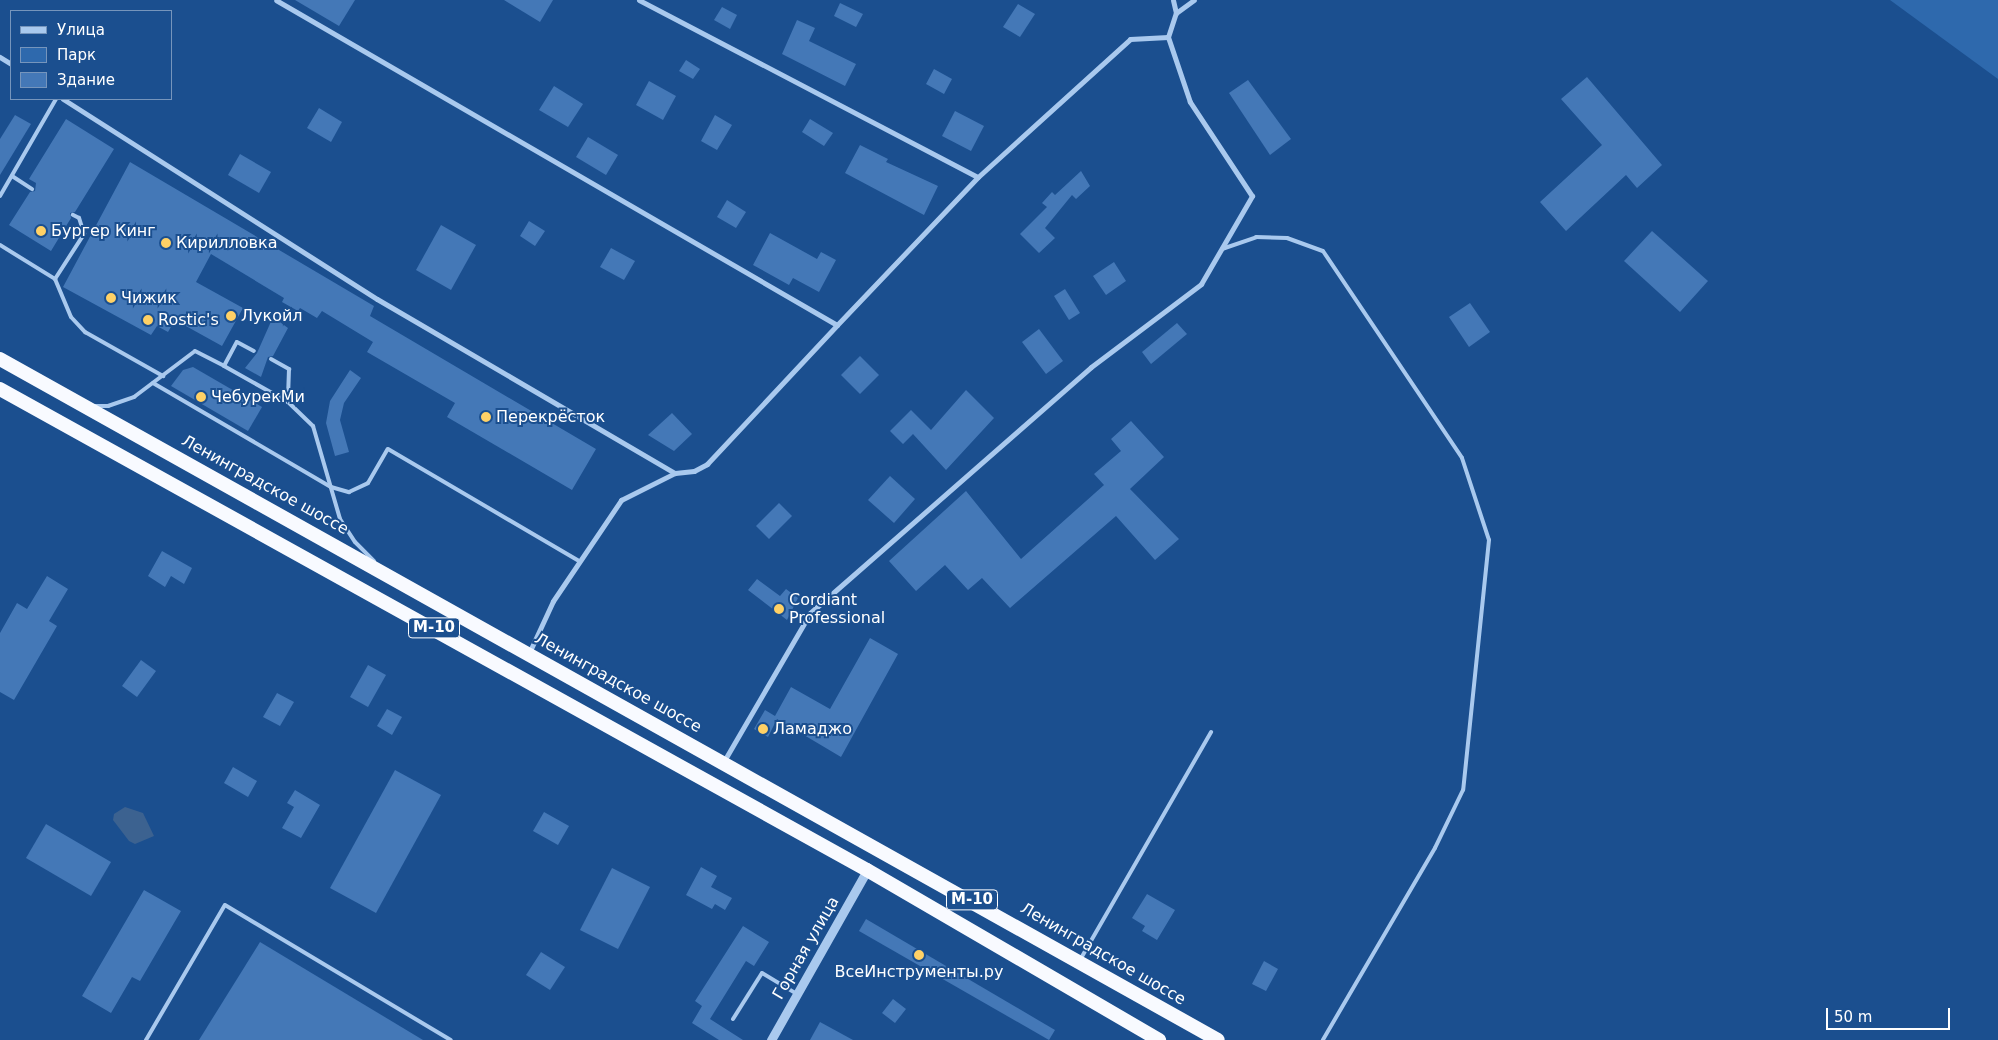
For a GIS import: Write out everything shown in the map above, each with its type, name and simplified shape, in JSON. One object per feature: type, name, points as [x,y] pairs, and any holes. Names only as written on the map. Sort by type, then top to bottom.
[{"type":"highway","name":"Ленинградское шоссе","points":[[0,359],[1080,960],[1218,1040]]},
{"type":"highway","name":"М-10","points":[[0,389],[867,870],[1159,1040]]},
{"type":"street","points":[[276,0],[837,325]]},
{"type":"street","points":[[639,0],[978,177]]},
{"type":"street","points":[[724,761],[810,613],[1091,367],[1202,284],[1252,196],[1190,102],[1168,37],[1176,13],[1173,0]]},
{"type":"street","points":[[1176,13],[1194,0]]},
{"type":"street","points":[[528,654],[553,600],[621,500],[675,473],[694,471],[707,464],[978,177],[1130,40],[1168,37]]},
{"type":"street","points":[[65,100],[377,299],[675,473]]},
{"type":"street","name":"Горная улица","points":[[771,1040],[867,870]]},
{"type":"lane","points":[[0,196],[55,100]]},
{"type":"lane","points":[[12,176],[32,189]]},
{"type":"lane","points":[[55,279],[84,234],[79,218],[73,215]]},
{"type":"lane","points":[[1222,249],[1256,237],[1287,238],[1323,252],[1462,458],[1489,540],[1463,790],[1435,848],[1323,1040]]},
{"type":"lane","points":[[0,245],[55,279],[70,318],[85,332],[163,376]]},
{"type":"lane","points":[[224,366],[237,342],[254,351]]},
{"type":"lane","points":[[82,405],[108,406],[134,397],[194,351],[224,366],[288,402],[313,426],[340,518],[355,542],[384,571]]},
{"type":"lane","points":[[271,359],[289,369],[288,402]]},
{"type":"lane","points":[[153,384],[331,487],[349,492],[368,483],[388,449],[579,561]]},
{"type":"lane","points":[[1080,960],[1211,732]]},
{"type":"lane","points":[[146,1040],[225,905],[451,1040]]},
{"type":"lane","points":[[733,1020],[762,973],[797,994]]},
{"type":"green space","points":[[1890,0],[1998,0],[1998,79]]},
{"type":"shaded area","points":[[125,807],[143,813],[154,836],[135,844],[129,841],[113,820],[114,814]]},
{"type":"building","points":[[295,0],[355,0],[339,26]]},
{"type":"building","points":[[504,0],[553,0],[540,22]]},
{"type":"building","points":[[840,3],[863,14],[856,27],[834,16]]},
{"type":"building","points":[[1018,4],[1035,14],[1020,37],[1003,27]]},
{"type":"building","points":[[722,7],[737,15],[730,29],[714,20]]},
{"type":"building","points":[[797,20],[815,28],[809,41],[856,64],[845,86],[782,54]]},
{"type":"building","points":[[686,60],[700,69],[693,79],[679,71]]},
{"type":"building","points":[[934,69],[952,79],[944,94],[926,84]]},
{"type":"building","points":[[1587,77],[1662,165],[1637,188],[1626,175],[1566,231],[1540,202],[1602,145],[1561,99]]},
{"type":"building","points":[[1248,80],[1291,139],[1270,155],[1229,93]]},
{"type":"building","points":[[649,81],[676,96],[663,120],[636,105]]},
{"type":"building","points":[[554,86],[583,104],[568,127],[539,110]]},
{"type":"building","points":[[319,108],[342,122],[331,142],[307,128]]},
{"type":"building","points":[[955,111],[984,126],[971,151],[942,136]]},
{"type":"building","points":[[15,115],[31,124],[0,175],[0,139]]},
{"type":"building","points":[[715,115],[732,125],[717,150],[701,141]]},
{"type":"building","points":[[66,119],[114,149],[75,212],[70,213],[71,218],[51,251],[9,225],[30,192],[35,191],[36,183],[29,179]]},
{"type":"building","points":[[810,119],[833,133],[824,146],[802,132]]},
{"type":"building","points":[[588,137],[618,155],[606,175],[576,157]]},
{"type":"building","points":[[860,145],[888,159],[886,162],[938,186],[924,215],[845,173]]},
{"type":"building","points":[[240,154],[271,172],[259,193],[228,175]]},
{"type":"building","points":[[130,162],[374,306],[370,316],[596,449],[572,490],[447,417],[455,403],[367,352],[373,342],[322,311],[317,318],[300,308],[298,311],[282,302],[284,298],[211,254],[196,282],[243,308],[222,346],[175,320],[168,332],[157,326],[151,335],[63,287]]},
{"type":"building","points":[[1081,171],[1090,186],[1076,199],[1072,195],[1045,228],[1055,238],[1039,253],[1020,234],[1047,207],[1042,203],[1052,192],[1055,195]]},
{"type":"building","points":[[727,200],[746,212],[736,228],[717,217]]},
{"type":"building","points":[[529,221],[545,231],[535,246],[520,236]]},
{"type":"building","points":[[441,225],[476,245],[451,290],[416,270]]},
{"type":"building","points":[[1652,231],[1708,281],[1680,312],[1624,261]]},
{"type":"building","points":[[770,233],[817,259],[821,252],[836,260],[819,292],[793,278],[789,285],[753,265]]},
{"type":"building","points":[[611,248],[635,261],[624,280],[600,267]]},
{"type":"building","points":[[1114,262],[1126,281],[1106,295],[1093,276]]},
{"type":"building","points":[[1065,289],[1080,313],[1069,320],[1054,296]]},
{"type":"building","points":[[1470,303],[1490,332],[1469,347],[1449,317]]},
{"type":"building","points":[[273,317],[288,328],[273,356],[268,357],[261,377],[245,368],[257,353]]},
{"type":"building","points":[[1177,323],[1187,334],[1151,364],[1142,352]]},
{"type":"building","points":[[1039,329],[1063,361],[1046,374],[1022,342]]},
{"type":"building","points":[[860,356],[879,375],[860,394],[841,375]]},
{"type":"building","points":[[193,367],[262,407],[248,431],[171,386],[183,370]]},
{"type":"building","points":[[350,370],[361,378],[344,403],[340,420],[349,452],[335,456],[326,423],[330,401]]},
{"type":"building","points":[[966,390],[994,418],[946,470],[913,434],[903,444],[890,431],[911,410],[931,430]]},
{"type":"building","points":[[672,413],[692,434],[674,451],[648,435]]},
{"type":"building","points":[[1131,421],[1164,457],[1130,489],[1179,539],[1155,560],[1116,516],[1010,608],[982,578],[968,590],[945,565],[916,591],[889,561],[966,491],[1021,559],[1104,485],[1094,474],[1121,451],[1111,439]]},
{"type":"building","points":[[890,476],[915,499],[894,523],[868,500]]},
{"type":"building","points":[[779,503],[792,516],[769,539],[756,526]]},
{"type":"building","points":[[162,551],[192,568],[184,584],[171,576],[165,587],[148,576]]},
{"type":"building","points":[[47,576],[68,589],[49,621],[57,626],[14,700],[0,692],[0,633],[17,603],[27,609]]},
{"type":"building","points":[[757,579],[780,596],[786,589],[798,598],[787,620],[748,590]]},
{"type":"building","points":[[870,638],[898,654],[841,757],[777,719],[768,737],[754,729],[765,710],[775,716],[791,687],[830,709]]},
{"type":"building","points":[[141,660],[156,671],[137,697],[122,686]]},
{"type":"building","points":[[368,665],[386,675],[368,707],[350,697]]},
{"type":"building","points":[[277,693],[294,702],[280,726],[263,717]]},
{"type":"building","points":[[387,709],[402,717],[392,735],[377,726]]},
{"type":"building","points":[[233,767],[257,781],[248,797],[224,783]]},
{"type":"building","points":[[395,770],[441,795],[376,913],[330,888]]},
{"type":"building","points":[[295,790],[320,805],[301,838],[282,828],[294,807],[287,803]]},
{"type":"building","points":[[544,812],[569,826],[558,845],[533,831]]},
{"type":"building","points":[[46,824],[111,862],[91,896],[26,858]]},
{"type":"building","points":[[701,867],[717,876],[711,887],[732,898],[725,910],[715,904],[712,909],[686,895]]},
{"type":"building","points":[[612,868],[650,887],[618,949],[580,930]]},
{"type":"building","points":[[144,890],[181,911],[140,981],[132,977],[111,1013],[82,996]]},
{"type":"building","points":[[1147,894],[1175,910],[1157,940],[1142,931],[1145,926],[1132,918]]},
{"type":"building","points":[[866,919],[1055,1030],[1049,1040],[859,931]]},
{"type":"building","points":[[743,926],[769,942],[754,966],[746,961],[710,1019],[743,1040],[719,1040],[692,1023],[702,1006],[695,1001]]},
{"type":"building","points":[[260,942],[423,1040],[199,1040]]},
{"type":"building","points":[[541,952],[565,967],[550,990],[526,975]]},
{"type":"building","points":[[1264,961],[1278,969],[1266,991],[1252,984]]},
{"type":"building","points":[[893,999],[906,1009],[895,1023],[882,1013]]},
{"type":"building","points":[[820,1022],[853,1040],[810,1040]]},
{"type":"place","name":"Бургер Кинг","points":[[41,231]]},
{"type":"place","name":"Кирилловка","points":[[166,243]]},
{"type":"place","name":"Чижик","points":[[111,298]]},
{"type":"place","name":"Лукойл","points":[[231,316]]},
{"type":"place","name":"Rostic's","points":[[148,320]]},
{"type":"place","name":"ЧебурекМи","points":[[201,397]]},
{"type":"place","name":"Перекрёсток","points":[[486,417]]},
{"type":"place","name":"Cordiant Professional","points":[[779,609]]},
{"type":"place","name":"Ламаджо","points":[[763,729]]},
{"type":"place","name":"ВсеИнструменты.ру","points":[[919,955]]}]
